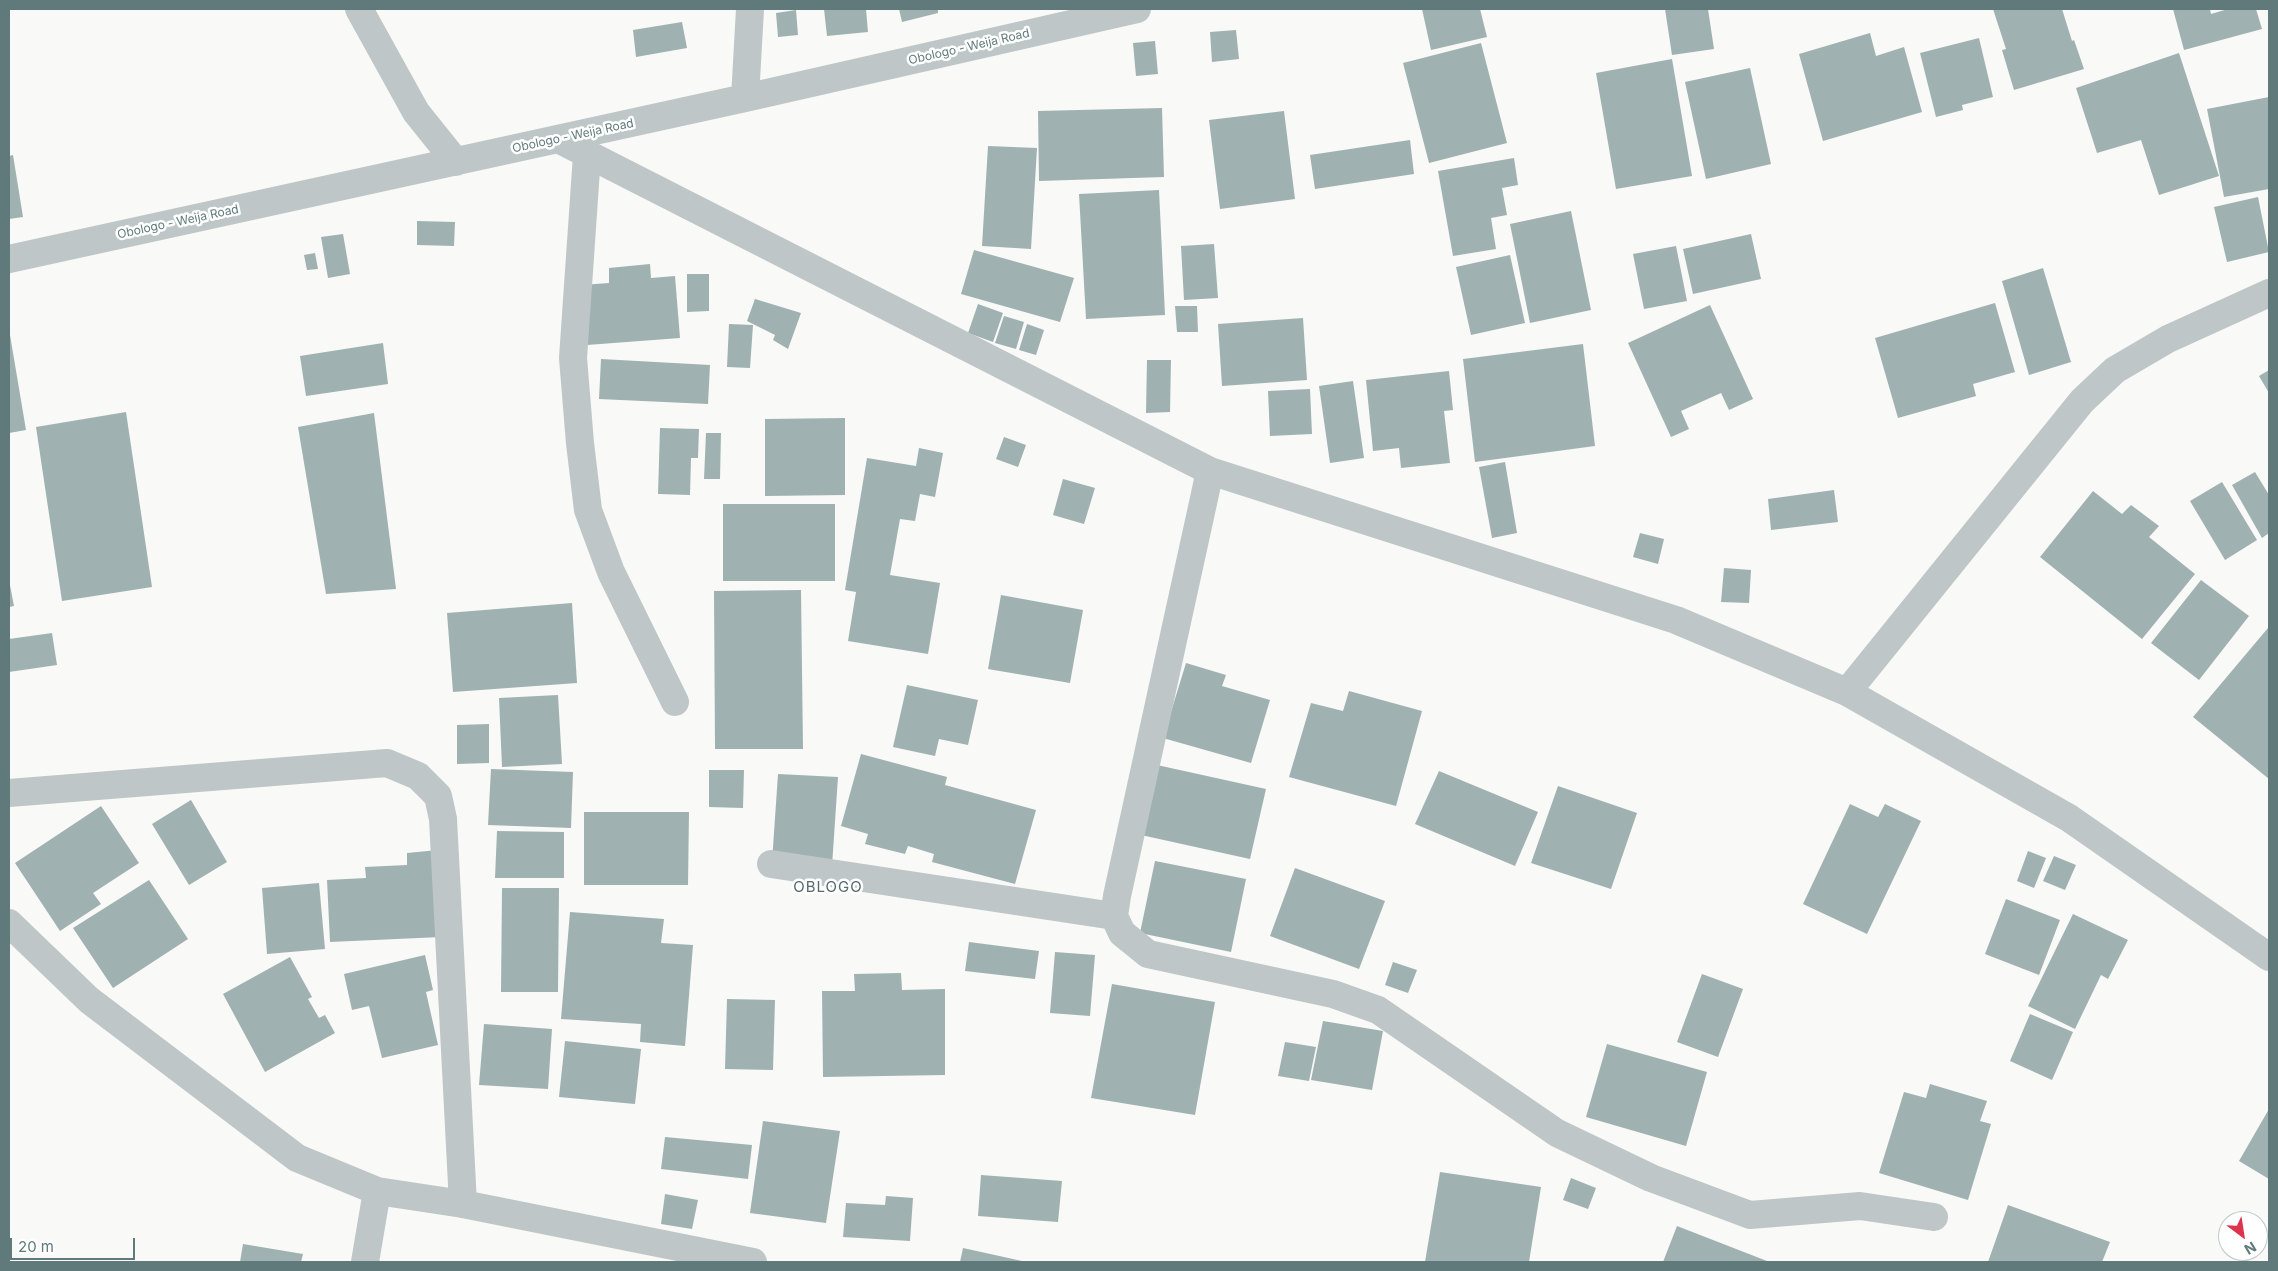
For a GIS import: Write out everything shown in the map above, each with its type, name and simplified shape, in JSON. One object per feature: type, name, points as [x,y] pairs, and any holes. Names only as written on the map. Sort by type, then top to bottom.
[{"type":"street","points":[[358,9],[416,112],[456,162]]},
{"type":"street","points":[[745,98],[750,9]]},
{"type":"street","name":"Obologo - Weija Road","points":[[9,259],[745,98],[1137,9]]},
{"type":"street","points":[[558,139],[1210,471],[1676,620],[1847,692],[2069,818],[2267,953]]},
{"type":"street","points":[[587,155],[573,358],[588,510],[611,572],[675,702]]},
{"type":"street","points":[[1847,692],[2082,401],[2114,370],[2168,339],[2269,293]]},
{"type":"street","points":[[1210,471],[1117,896],[1114,916],[1122,933],[1148,954],[1333,994],[1378,1010],[1557,1133],[1651,1178],[1750,1215],[1860,1206],[1934,1217]]},
{"type":"street","points":[[9,793],[387,763],[418,776],[438,796],[443,819],[464,1204]]},
{"type":"street","points":[[771,864],[1114,916]]},
{"type":"street","points":[[9,923],[89,1000],[297,1158],[377,1191],[464,1204],[753,1262]]},
{"type":"street","points":[[365,1262],[377,1191]]},
{"type":"building","points":[[824,9],[866,9],[868,32],[827,36]]},
{"type":"building","points":[[899,9],[938,9],[938,13],[902,22]]},
{"type":"building","points":[[1422,9],[1480,9],[1487,37],[1431,50]]},
{"type":"building","points":[[1665,9],[1708,9],[1714,49],[1672,55]]},
{"type":"building","points":[[1993,9],[2062,9],[2072,41],[2074,40],[2084,69],[2014,90],[2002,50],[2006,49]]},
{"type":"building","points":[[2173,9],[2210,9],[2211,14],[2228,9],[2256,9],[2262,29],[2184,50]]},
{"type":"building","points":[[796,10],[798,35],[778,37],[776,13]]},
{"type":"building","points":[[682,22],[687,48],[636,57],[633,30]]},
{"type":"building","points":[[1236,30],[1239,59],[1212,62],[1210,32]]},
{"type":"building","points":[[1870,33],[1876,56],[1904,47],[1922,112],[1823,141],[1799,54]]},
{"type":"building","points":[[1979,38],[1993,97],[1962,105],[1963,110],[1936,117],[1920,53]]},
{"type":"building","points":[[1155,41],[1158,74],[1136,76],[1133,43]]},
{"type":"building","points":[[1481,43],[1507,143],[1429,163],[1403,63]]},
{"type":"building","points":[[2179,53],[2219,176],[2159,195],[2141,140],[2097,153],[2076,88]]},
{"type":"building","points":[[1672,59],[1692,176],[1616,189],[1596,73]]},
{"type":"building","points":[[1750,68],[1771,164],[1706,179],[1685,82]]},
{"type":"building","points":[[2269,97],[2269,189],[2224,197],[2207,109]]},
{"type":"building","points":[[1162,108],[1164,177],[1039,181],[1038,111]]},
{"type":"building","points":[[1284,111],[1295,199],[1220,209],[1209,120]]},
{"type":"building","points":[[1410,140],[1414,174],[1315,189],[1310,155]]},
{"type":"building","points":[[988,146],[1037,148],[1031,249],[982,246]]},
{"type":"building","points":[[13,155],[23,217],[9,219],[9,156]]},
{"type":"building","points":[[1514,158],[1518,185],[1502,188],[1507,215],[1491,218],[1496,249],[1453,256],[1438,171]]},
{"type":"building","points":[[1159,190],[1165,315],[1086,319],[1079,194]]},
{"type":"building","points":[[2258,197],[2269,252],[2227,262],[2214,207]]},
{"type":"building","points":[[1571,211],[1591,310],[1530,323],[1510,224]]},
{"type":"building","points":[[417,221],[455,222],[454,246],[417,245]]},
{"type":"building","points":[[343,234],[350,274],[328,278],[321,237]]},
{"type":"building","points":[[1751,234],[1761,279],[1693,294],[1683,249]]},
{"type":"building","points":[[1214,244],[1218,298],[1184,300],[1181,246]]},
{"type":"building","points":[[1676,246],[1687,301],[1644,309],[1633,254]]},
{"type":"building","points":[[974,250],[1074,278],[1060,322],[961,294]]},
{"type":"building","points":[[315,253],[318,269],[307,270],[304,255]]},
{"type":"building","points":[[1510,255],[1525,323],[1471,335],[1456,267]]},
{"type":"building","points":[[650,264],[651,278],[675,276],[680,338],[587,345],[582,285],[609,283],[609,268]]},
{"type":"building","points":[[2043,268],[2071,362],[2029,375],[2002,281]]},
{"type":"building","points":[[687,274],[709,274],[709,311],[687,312]]},
{"type":"building","points":[[755,299],[801,313],[788,349],[773,340],[775,335],[747,321]]},
{"type":"building","points":[[1995,303],[2015,372],[1973,384],[1976,396],[1898,418],[1875,338]]},
{"type":"building","points":[[978,304],[1003,313],[993,342],[968,333]]},
{"type":"building","points":[[1710,305],[1753,399],[1729,410],[1721,393],[1681,411],[1689,429],[1671,437],[1628,343]]},
{"type":"building","points":[[1175,306],[1197,306],[1198,332],[1177,332]]},
{"type":"building","points":[[1004,316],[1024,322],[1016,349],[995,343]]},
{"type":"building","points":[[1303,318],[1307,380],[1222,386],[1218,324]]},
{"type":"building","points":[[729,324],[753,325],[750,368],[727,367]]},
{"type":"building","points":[[1027,324],[1044,330],[1036,355],[1019,350]]},
{"type":"building","points":[[9,329],[26,430],[9,433]]},
{"type":"building","points":[[383,343],[388,384],[306,396],[300,356]]},
{"type":"building","points":[[1583,344],[1595,446],[1475,462],[1463,359]]},
{"type":"building","points":[[601,359],[710,365],[708,404],[599,399]]},
{"type":"building","points":[[1147,360],[1171,360],[1170,412],[1146,413]]},
{"type":"building","points":[[2269,370],[2269,393],[2259,376]]},
{"type":"building","points":[[1449,371],[1453,410],[1444,411],[1450,463],[1401,468],[1399,448],[1373,451],[1366,380]]},
{"type":"building","points":[[1353,381],[1364,458],[1330,463],[1319,386]]},
{"type":"building","points":[[1310,389],[1312,434],[1270,436],[1268,391]]},
{"type":"building","points":[[126,412],[152,587],[62,601],[36,427]]},
{"type":"building","points":[[374,413],[396,589],[326,594],[298,427]]},
{"type":"building","points":[[845,418],[845,495],[765,496],[765,419]]},
{"type":"building","points":[[660,428],[699,429],[698,458],[691,458],[690,495],[658,494]]},
{"type":"building","points":[[706,433],[721,433],[720,479],[704,479]]},
{"type":"building","points":[[1004,437],[1026,445],[1018,467],[996,459]]},
{"type":"building","points":[[919,448],[943,453],[935,497],[920,494],[915,521],[900,519],[890,575],[940,583],[928,654],[848,641],[856,592],[845,590],[867,458],[916,466]]},
{"type":"building","points":[[1505,462],[1517,533],[1492,538],[1479,467]]},
{"type":"building","points":[[2255,472],[2269,495],[2269,533],[2262,538],[2232,485]]},
{"type":"building","points":[[1063,479],[1095,488],[1084,524],[1053,515]]},
{"type":"building","points":[[2222,482],[2257,540],[2225,560],[2190,501]]},
{"type":"building","points":[[1834,490],[1838,522],[1771,530],[1768,499]]},
{"type":"building","points":[[2093,491],[2122,514],[2131,505],[2159,526],[2149,537],[2195,574],[2142,639],[2040,557]]},
{"type":"building","points":[[723,504],[835,504],[835,581],[723,581]]},
{"type":"building","points":[[1640,533],[1664,539],[1658,564],[1633,557]]},
{"type":"building","points":[[1724,568],[1751,570],[1749,603],[1721,602]]},
{"type":"building","points":[[9,580],[14,606],[9,607]]},
{"type":"building","points":[[2201,580],[2249,616],[2199,680],[2151,643]]},
{"type":"building","points":[[801,590],[803,749],[715,749],[714,591]]},
{"type":"building","points":[[1001,595],[1083,610],[1070,683],[988,669]]},
{"type":"building","points":[[572,603],[577,683],[453,692],[447,613]]},
{"type":"building","points":[[2269,629],[2269,779],[2193,717]]},
{"type":"building","points":[[52,633],[57,665],[9,672],[9,639]]},
{"type":"building","points":[[1186,663],[1226,675],[1222,686],[1270,700],[1251,763],[1163,738]]},
{"type":"building","points":[[907,685],[978,700],[968,745],[939,739],[935,756],[893,747]]},
{"type":"building","points":[[1349,691],[1422,711],[1396,806],[1289,777],[1311,703],[1343,711]]},
{"type":"building","points":[[558,695],[562,764],[502,767],[499,698]]},
{"type":"building","points":[[489,724],[489,763],[457,764],[457,725]]},
{"type":"building","points":[[861,754],[947,777],[945,785],[1036,810],[1015,884],[932,862],[934,854],[908,846],[905,854],[865,844],[868,834],[841,826]]},
{"type":"building","points":[[1157,765],[1266,789],[1250,859],[1141,835]]},
{"type":"building","points":[[491,769],[573,772],[571,828],[488,825]]},
{"type":"building","points":[[709,770],[744,770],[743,808],[709,807]]},
{"type":"building","points":[[1439,771],[1538,812],[1515,866],[1415,824]]},
{"type":"building","points":[[778,774],[838,777],[832,866],[772,862]]},
{"type":"building","points":[[1558,786],[1637,813],[1611,889],[1531,863]]},
{"type":"building","points":[[191,800],[227,862],[189,885],[152,824]]},
{"type":"building","points":[[1850,804],[1878,817],[1885,804],[1921,821],[1867,934],[1803,904]]},
{"type":"building","points":[[101,806],[139,863],[93,893],[101,904],[60,931],[15,863]]},
{"type":"building","points":[[584,812],[689,812],[688,885],[584,885]]},
{"type":"building","points":[[497,831],[564,832],[564,878],[495,878]]},
{"type":"building","points":[[438,850],[441,937],[330,942],[327,880],[366,878],[365,867],[407,865],[407,853]]},
{"type":"building","points":[[2028,851],[2046,858],[2034,888],[2017,881]]},
{"type":"building","points":[[2054,856],[2076,865],[2065,890],[2043,881]]},
{"type":"building","points":[[1155,861],[1246,879],[1231,952],[1140,933]]},
{"type":"building","points":[[1295,868],[1385,901],[1359,969],[1270,936]]},
{"type":"building","points":[[149,880],[188,939],[113,988],[73,928]]},
{"type":"building","points":[[319,883],[325,949],[267,954],[262,888]]},
{"type":"building","points":[[502,888],[559,888],[558,992],[501,992]]},
{"type":"building","points":[[2006,899],[2060,920],[2039,975],[1985,954]]},
{"type":"building","points":[[570,912],[664,919],[661,943],[693,945],[685,1046],[640,1042],[641,1024],[561,1019]]},
{"type":"building","points":[[2073,914],[2128,940],[2108,979],[2101,975],[2075,1029],[2028,1006]]},
{"type":"building","points":[[969,942],[1039,951],[1035,979],[965,971]]},
{"type":"building","points":[[1055,952],[1095,955],[1090,1016],[1050,1013]]},
{"type":"building","points":[[425,955],[433,990],[426,992],[438,1045],[382,1058],[369,1006],[352,1010],[344,974]]},
{"type":"building","points":[[290,957],[312,997],[308,999],[319,1018],[325,1015],[335,1033],[265,1072],[223,994]]},
{"type":"building","points":[[1393,962],[1417,970],[1408,993],[1385,985]]},
{"type":"building","points":[[901,973],[902,990],[945,989],[945,1075],[823,1077],[822,991],[855,991],[854,974]]},
{"type":"building","points":[[1702,974],[1743,989],[1718,1057],[1677,1042]]},
{"type":"building","points":[[1112,984],[1215,1002],[1195,1115],[1091,1098]]},
{"type":"building","points":[[727,999],[775,1000],[773,1070],[725,1069]]},
{"type":"building","points":[[2030,1014],[2073,1032],[2052,1080],[2010,1061]]},
{"type":"building","points":[[1323,1021],[1383,1031],[1372,1090],[1311,1080]]},
{"type":"building","points":[[484,1024],[552,1029],[548,1089],[479,1085]]},
{"type":"building","points":[[565,1041],[641,1049],[635,1104],[559,1097]]},
{"type":"building","points":[[1285,1042],[1316,1047],[1309,1081],[1278,1076]]},
{"type":"building","points":[[1607,1044],[1707,1072],[1686,1146],[1586,1117]]},
{"type":"building","points":[[1930,1084],[1987,1101],[1980,1121],[1991,1124],[1968,1200],[1879,1173],[1904,1092],[1926,1098]]},
{"type":"building","points":[[2269,1109],[2269,1179],[2239,1161]]},
{"type":"building","points":[[763,1121],[840,1131],[826,1223],[750,1213]]},
{"type":"building","points":[[665,1137],[752,1145],[748,1179],[661,1169]]},
{"type":"building","points":[[1440,1172],[1541,1187],[1529,1262],[1425,1262]]},
{"type":"building","points":[[981,1175],[1062,1181],[1058,1222],[978,1216]]},
{"type":"building","points":[[1571,1178],[1596,1188],[1588,1209],[1563,1200]]},
{"type":"building","points":[[665,1194],[698,1200],[692,1229],[661,1224]]},
{"type":"building","points":[[886,1196],[913,1198],[910,1241],[843,1237],[846,1203],[885,1205]]},
{"type":"building","points":[[2008,1205],[2110,1242],[2102,1262],[1988,1262]]},
{"type":"building","points":[[1677,1226],[1767,1261],[1663,1262]]},
{"type":"building","points":[[243,1244],[303,1254],[301,1262],[240,1262]]},
{"type":"building","points":[[963,1248],[1022,1261],[1022,1262],[960,1262]]},
{"type":"district","name":"OBLOGO","points":[[828,887]]}]
